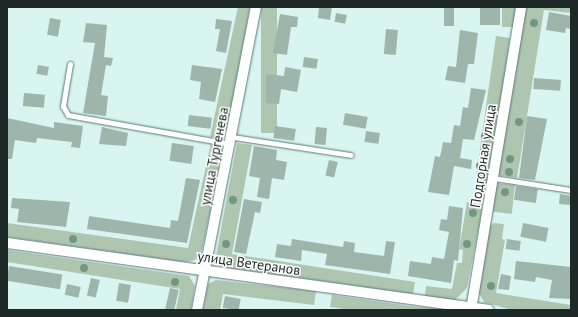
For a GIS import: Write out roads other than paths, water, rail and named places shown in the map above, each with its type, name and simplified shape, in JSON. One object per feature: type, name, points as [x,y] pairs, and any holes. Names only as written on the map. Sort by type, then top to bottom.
[{"type":"street","name":"улица Тургенева","points":[[197,310],[232,140],[256,7]]},
{"type":"street","name":"Подгорная улица","points":[[471,309],[494,178],[521,7]]},
{"type":"street","name":"улица Ветеранов","points":[[7,243],[471,309],[488,310]]},
{"type":"lane","points":[[70,64],[63,106],[68,115],[232,140],[352,155]]},
{"type":"lane","points":[[494,178],[571,190]]}]
